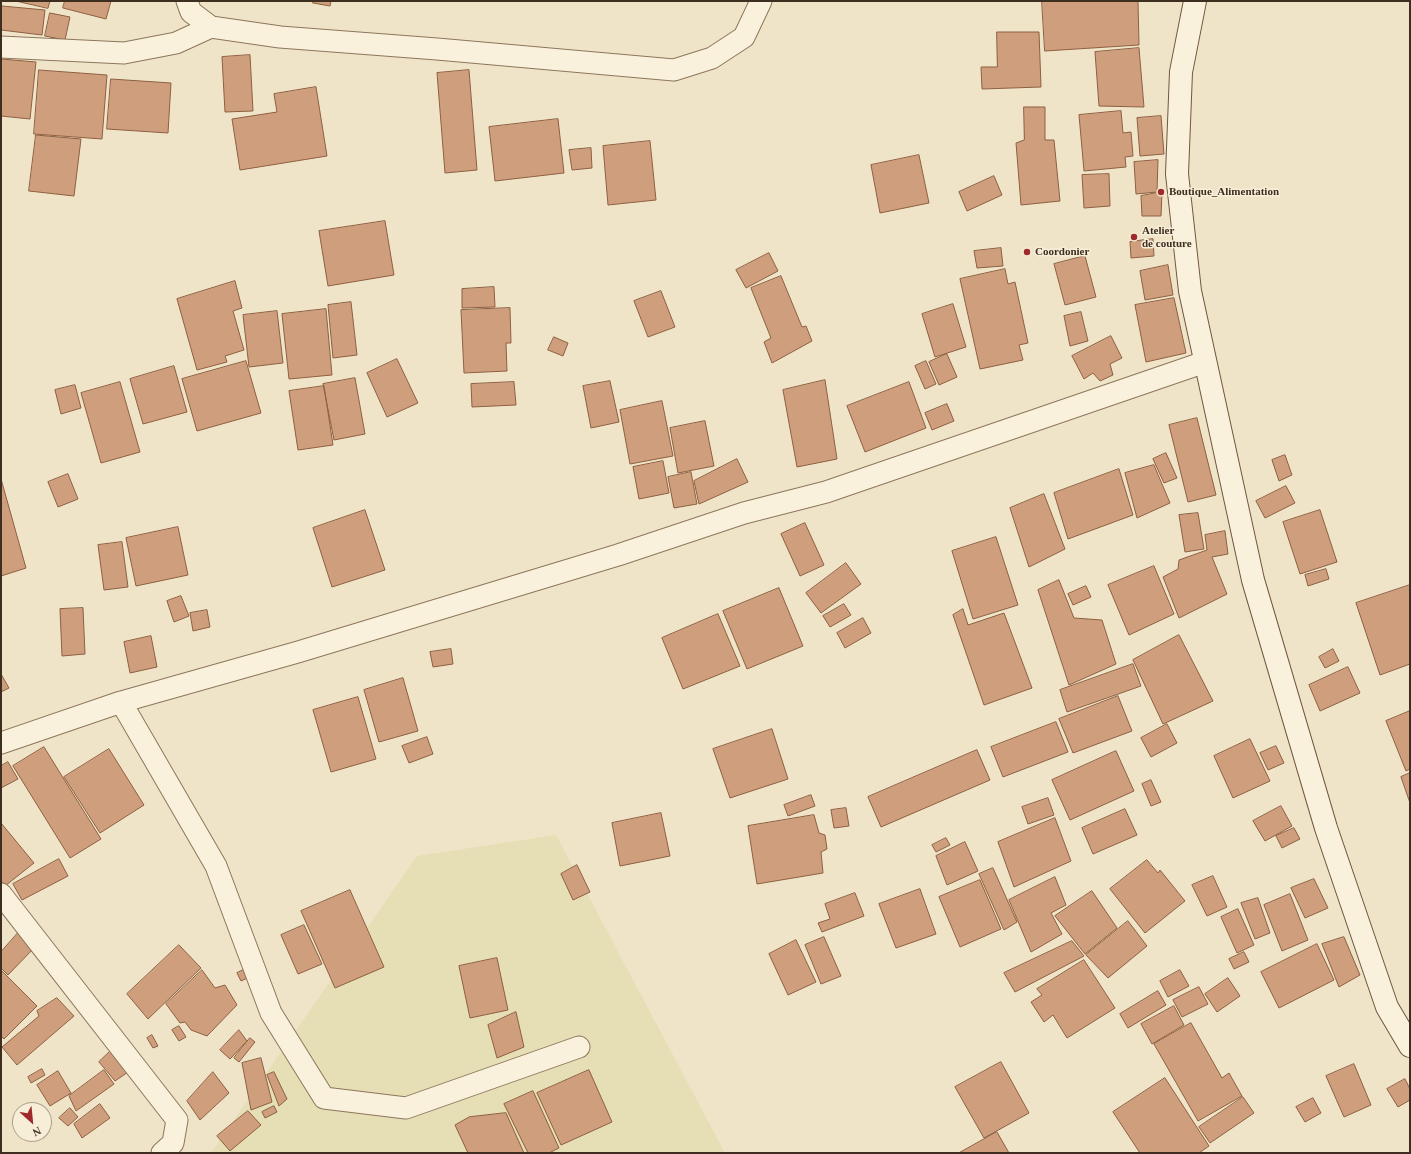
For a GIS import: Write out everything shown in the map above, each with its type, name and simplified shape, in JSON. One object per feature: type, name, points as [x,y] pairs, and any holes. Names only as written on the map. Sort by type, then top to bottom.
[{"type":"main road","points":[[1195,1],[1181,72],[1177,174],[1190,291],[1253,580],[1322,813],[1387,1007],[1410,1046]]},
{"type":"street","points":[[187,1],[191,12],[211,27],[280,37],[674,70],[712,58],[744,37],[760,1]]},
{"type":"street","points":[[1,47],[124,53],[176,42],[211,27]]},
{"type":"street","points":[[1,742],[121,702],[298,652],[618,555],[744,513],[826,492],[1205,362]]},
{"type":"street","points":[[121,702],[216,866],[271,1013],[324,1098],[406,1108],[579,1047]]},
{"type":"street","points":[[1,894],[177,1120],[173,1143],[162,1153]]},
{"type":"shaded area","points":[[556,835],[725,1153],[211,1153],[417,856]]},
{"type":"building","points":[[16,1],[50,1],[48,8]]},
{"type":"building","points":[[65,1],[111,1],[106,19],[63,8]]},
{"type":"building","points":[[313,1],[331,1],[330,6],[313,3]]},
{"type":"building","points":[[1042,1],[1138,1],[1139,45],[1045,51]]},
{"type":"building","points":[[2,6],[45,10],[42,35],[1,30]]},
{"type":"building","points":[[50,13],[70,17],[65,40],[45,36]]},
{"type":"building","points":[[997,32],[1039,32],[1041,87],[982,89],[981,67],[997,67]]},
{"type":"building","points":[[1139,48],[1144,107],[1099,106],[1095,52]]},
{"type":"building","points":[[250,55],[253,111],[225,112],[222,57]]},
{"type":"building","points":[[1,59],[36,62],[30,119],[1,116]]},
{"type":"building","points":[[39,70],[107,75],[102,139],[34,134]]},
{"type":"building","points":[[469,70],[477,170],[445,173],[437,73]]},
{"type":"building","points":[[111,79],[171,83],[168,133],[107,129]]},
{"type":"building","points":[[316,87],[327,156],[240,170],[232,119],[277,112],[274,94]]},
{"type":"building","points":[[1024,107],[1045,107],[1045,140],[1054,140],[1060,201],[1021,205],[1016,143],[1024,140]]},
{"type":"building","points":[[1121,111],[1123,133],[1131,132],[1133,156],[1125,157],[1126,167],[1084,171],[1079,115]]},
{"type":"building","points":[[1161,116],[1164,154],[1140,156],[1137,118]]},
{"type":"building","points":[[558,119],[564,173],[495,181],[489,127]]},
{"type":"building","points":[[36,135],[81,139],[74,196],[29,191]]},
{"type":"building","points":[[650,141],[656,200],[608,205],[603,146]]},
{"type":"building","points":[[591,148],[592,168],[572,170],[569,150]]},
{"type":"building","points":[[919,155],[929,203],[880,213],[871,165]]},
{"type":"building","points":[[1158,160],[1157,192],[1136,194],[1134,162]]},
{"type":"building","points":[[1109,174],[1110,206],[1084,208],[1082,175]]},
{"type":"building","points":[[994,176],[1002,195],[967,211],[959,192]]},
{"type":"building","points":[[1162,192],[1161,216],[1142,216],[1141,196]]},
{"type":"building","points":[[385,221],[394,275],[328,286],[319,231]]},
{"type":"building","points":[[1153,239],[1154,256],[1131,258],[1130,242]]},
{"type":"building","points":[[1001,248],[1003,266],[977,268],[974,251]]},
{"type":"building","points":[[769,253],[778,271],[746,288],[736,270]]},
{"type":"building","points":[[1085,256],[1096,297],[1065,305],[1054,264]]},
{"type":"building","points":[[1168,265],[1173,295],[1145,300],[1140,271]]},
{"type":"building","points":[[1005,269],[1008,284],[1015,282],[1028,343],[1019,345],[1023,360],[980,369],[960,279]]},
{"type":"building","points":[[781,276],[802,327],[806,326],[812,341],[772,363],[764,342],[771,338],[751,288]]},
{"type":"building","points":[[235,281],[242,308],[233,311],[244,350],[225,356],[227,362],[197,370],[177,299]]},
{"type":"building","points":[[494,287],[495,307],[462,308],[462,289]]},
{"type":"building","points":[[661,291],[675,327],[648,337],[634,301]]},
{"type":"building","points":[[1174,298],[1186,353],[1146,362],[1135,305]]},
{"type":"building","points":[[351,302],[357,355],[333,358],[328,305]]},
{"type":"building","points":[[953,304],[966,347],[935,357],[922,314]]},
{"type":"building","points":[[510,308],[511,343],[506,343],[507,371],[464,373],[461,310]]},
{"type":"building","points":[[326,309],[332,375],[289,379],[282,314]]},
{"type":"building","points":[[277,311],[283,363],[249,367],[243,315]]},
{"type":"building","points":[[1081,312],[1088,341],[1070,346],[1064,316]]},
{"type":"building","points":[[1111,336],[1122,358],[1110,364],[1113,375],[1100,381],[1093,373],[1084,379],[1072,356]]},
{"type":"building","points":[[554,337],[568,343],[563,356],[548,350]]},
{"type":"building","points":[[947,354],[957,377],[939,385],[929,362]]},
{"type":"building","points":[[397,359],[418,403],[387,417],[367,373]]},
{"type":"building","points":[[246,361],[261,413],[197,431],[182,379]]},
{"type":"building","points":[[926,361],[936,384],[925,389],[915,366]]},
{"type":"building","points":[[174,366],[187,412],[143,424],[130,379]]},
{"type":"building","points":[[355,378],[365,434],[334,440],[323,384]]},
{"type":"building","points":[[825,380],[837,459],[797,467],[783,390]]},
{"type":"building","points":[[610,381],[619,422],[591,428],[583,386]]},
{"type":"building","points":[[120,382],[140,452],[101,463],[81,393]]},
{"type":"building","points":[[514,382],[516,405],[472,407],[471,384]]},
{"type":"building","points":[[909,382],[926,428],[865,452],[847,406]]},
{"type":"building","points":[[75,385],[81,408],[61,414],[55,390]]},
{"type":"building","points":[[324,386],[333,445],[298,450],[289,391]]},
{"type":"building","points":[[662,401],[673,456],[630,464],[620,410]]},
{"type":"building","points":[[947,404],[954,421],[932,430],[925,413]]},
{"type":"building","points":[[1197,418],[1216,495],[1188,502],[1169,425]]},
{"type":"building","points":[[705,421],[714,466],[678,473],[670,428]]},
{"type":"building","points":[[1166,453],[1177,478],[1164,483],[1153,459]]},
{"type":"building","points":[[1285,455],[1292,475],[1279,481],[1272,460]]},
{"type":"building","points":[[737,459],[748,482],[699,504],[694,481]]},
{"type":"building","points":[[663,461],[669,493],[639,499],[633,467]]},
{"type":"building","points":[[1154,465],[1170,503],[1137,518],[1125,473]]},
{"type":"building","points":[[1119,469],[1133,515],[1068,539],[1054,493]]},
{"type":"building","points":[[691,472],[697,504],[674,508],[668,477]]},
{"type":"building","points":[[68,474],[78,499],[58,507],[48,482]]},
{"type":"building","points":[[1,479],[26,568],[1,576]]},
{"type":"building","points":[[1286,486],[1295,503],[1265,518],[1256,501]]},
{"type":"building","points":[[1044,494],[1065,549],[1029,567],[1010,508]]},
{"type":"building","points":[[365,510],[385,570],[332,587],[313,528]]},
{"type":"building","points":[[1320,510],[1337,562],[1300,574],[1283,522]]},
{"type":"building","points":[[1198,513],[1204,549],[1185,552],[1179,515]]},
{"type":"building","points":[[805,523],[824,565],[800,576],[781,534]]},
{"type":"building","points":[[178,527],[188,575],[136,586],[126,538]]},
{"type":"building","points":[[1225,531],[1228,554],[1212,557],[1227,594],[1179,618],[1163,577],[1178,569],[1179,560],[1207,550],[1205,535]]},
{"type":"building","points":[[996,537],[1018,605],[973,619],[952,551]]},
{"type":"building","points":[[122,542],[128,587],[104,590],[98,545]]},
{"type":"building","points":[[846,563],[861,584],[821,613],[806,593]]},
{"type":"building","points":[[1154,566],[1174,614],[1129,635],[1108,585]]},
{"type":"building","points":[[1326,569],[1329,579],[1308,586],[1305,575]]},
{"type":"building","points":[[1059,580],[1074,618],[1102,620],[1116,664],[1069,685],[1038,590]]},
{"type":"building","points":[[1410,585],[1410,664],[1380,675],[1356,603]]},
{"type":"building","points":[[1086,586],[1091,597],[1073,605],[1068,594]]},
{"type":"building","points":[[779,588],[803,646],[747,669],[723,611]]},
{"type":"building","points":[[181,596],[189,616],[174,622],[167,601]]},
{"type":"building","points":[[844,604],[851,615],[830,627],[823,616]]},
{"type":"building","points":[[83,608],[85,654],[62,656],[60,609]]},
{"type":"building","points":[[963,609],[968,625],[1004,613],[1032,688],[984,705],[953,615]]},
{"type":"building","points":[[207,610],[210,627],[193,631],[190,613]]},
{"type":"building","points":[[718,614],[740,666],[683,689],[662,638]]},
{"type":"building","points":[[863,618],[871,633],[845,648],[837,633]]},
{"type":"building","points":[[1179,635],[1213,701],[1163,724],[1133,660]]},
{"type":"building","points":[[151,636],[157,667],[130,673],[124,642]]},
{"type":"building","points":[[451,649],[453,664],[433,667],[430,652]]},
{"type":"building","points":[[1333,649],[1339,661],[1325,668],[1319,657]]},
{"type":"building","points":[[1133,664],[1141,686],[1067,712],[1060,690]]},
{"type":"building","points":[[1348,667],[1360,693],[1320,711],[1309,685]]},
{"type":"building","points":[[1,674],[9,688],[1,692]]},
{"type":"building","points":[[403,678],[418,731],[379,742],[364,690]]},
{"type":"building","points":[[1118,696],[1132,731],[1073,753],[1059,719]]},
{"type":"building","points":[[358,697],[376,759],[331,772],[313,710]]},
{"type":"building","points":[[1410,711],[1410,769],[1406,771],[1386,721]]},
{"type":"building","points":[[1056,722],[1068,752],[1003,777],[991,747]]},
{"type":"building","points":[[1167,724],[1177,743],[1151,757],[1141,738]]},
{"type":"building","points":[[772,729],[788,779],[730,798],[713,749]]},
{"type":"building","points":[[427,737],[433,754],[409,763],[402,746]]},
{"type":"building","points":[[1250,739],[1270,781],[1233,798],[1214,756]]},
{"type":"building","points":[[1276,746],[1284,763],[1268,770],[1260,753]]},
{"type":"building","points":[[44,747],[101,839],[70,858],[13,766]]},
{"type":"building","points":[[109,749],[144,805],[100,833],[64,777]]},
{"type":"building","points":[[977,750],[990,780],[881,827],[868,797]]},
{"type":"building","points":[[1116,751],[1134,791],[1070,820],[1052,780]]},
{"type":"building","points":[[8,762],[18,779],[1,788],[1,766]]},
{"type":"building","points":[[1410,773],[1410,803],[1401,777]]},
{"type":"building","points":[[1151,780],[1161,802],[1151,806],[1142,784]]},
{"type":"building","points":[[811,795],[815,806],[788,816],[784,805]]},
{"type":"building","points":[[1048,798],[1054,815],[1028,824],[1022,807]]},
{"type":"building","points":[[1281,806],[1292,826],[1265,841],[1253,821]]},
{"type":"building","points":[[846,808],[849,826],[834,828],[831,810]]},
{"type":"building","points":[[1125,809],[1137,835],[1093,854],[1082,828]]},
{"type":"building","points":[[661,813],[670,856],[620,866],[612,823]]},
{"type":"building","points":[[814,815],[819,833],[825,835],[827,849],[821,852],[823,873],[757,884],[748,826]]},
{"type":"building","points":[[1055,818],[1071,861],[1014,887],[998,842]]},
{"type":"building","points":[[1,823],[34,863],[5,886],[1,881]]},
{"type":"building","points":[[1294,828],[1300,839],[1282,848],[1276,836]]},
{"type":"building","points":[[946,838],[950,845],[936,852],[932,845]]},
{"type":"building","points":[[965,842],[978,871],[947,885],[936,856]]},
{"type":"building","points":[[59,859],[68,876],[22,900],[13,884]]},
{"type":"building","points":[[1147,860],[1158,873],[1160,870],[1185,901],[1145,933],[1110,889]]},
{"type":"building","points":[[577,865],[590,892],[573,900],[561,874]]},
{"type":"building","points":[[993,868],[1017,922],[1004,930],[979,874]]},
{"type":"building","points":[[1213,876],[1227,907],[1207,916],[1192,885]]},
{"type":"building","points":[[1055,877],[1066,905],[1051,913],[1062,934],[1031,952],[1009,900]]},
{"type":"building","points":[[1314,879],[1328,908],[1305,918],[1291,888]]},
{"type":"building","points":[[980,880],[1001,929],[960,947],[939,897]]},
{"type":"building","points":[[920,889],[936,934],[896,948],[879,904]]},
{"type":"building","points":[[350,890],[384,967],[335,988],[301,911]]},
{"type":"building","points":[[1092,891],[1117,928],[1085,954],[1055,916]]},
{"type":"building","points":[[855,893],[864,916],[822,932],[818,923],[830,919],[825,904]]},
{"type":"building","points":[[1290,894],[1308,940],[1282,951],[1264,905]]},
{"type":"building","points":[[1258,898],[1270,933],[1255,939],[1241,903]]},
{"type":"building","points":[[1238,909],[1254,945],[1237,953],[1221,917]]},
{"type":"building","points":[[1128,921],[1147,946],[1108,978],[1086,955]]},
{"type":"building","points":[[304,925],[322,964],[298,974],[281,935]]},
{"type":"building","points":[[18,933],[34,948],[8,975],[1,968],[1,952]]},
{"type":"building","points":[[824,937],[841,976],[821,984],[805,945]]},
{"type":"building","points":[[1344,937],[1360,975],[1339,987],[1322,944]]},
{"type":"building","points":[[796,940],[816,982],[788,995],[769,954]]},
{"type":"building","points":[[1072,941],[1084,956],[1015,992],[1004,973]]},
{"type":"building","points":[[1317,944],[1334,980],[1279,1008],[1261,972]]},
{"type":"building","points":[[179,945],[201,968],[148,1019],[127,994]]},
{"type":"building","points":[[1244,952],[1249,962],[1234,969],[1229,959]]},
{"type":"building","points":[[497,958],[508,1010],[470,1018],[459,966]]},
{"type":"building","points":[[1084,960],[1115,1008],[1067,1038],[1053,1015],[1044,1022],[1031,1002],[1042,995],[1037,989]]},
{"type":"building","points":[[252,966],[256,974],[241,981],[237,973]]},
{"type":"building","points":[[1,970],[37,1006],[4,1039],[1,1036]]},
{"type":"building","points":[[202,970],[215,988],[225,985],[237,1005],[207,1036],[191,1030],[185,1022],[180,1023],[166,1004]]},
{"type":"building","points":[[1180,970],[1189,986],[1168,997],[1160,981]]},
{"type":"building","points":[[1228,978],[1240,996],[1217,1012],[1205,994]]},
{"type":"building","points":[[1199,987],[1208,1004],[1182,1017],[1173,1000]]},
{"type":"building","points":[[1158,991],[1166,1005],[1128,1028],[1120,1014]]},
{"type":"building","points":[[57,998],[74,1016],[17,1065],[2,1047],[39,1016],[37,1011]]},
{"type":"building","points":[[1174,1006],[1184,1025],[1152,1044],[1141,1024]]},
{"type":"building","points":[[516,1012],[524,1047],[497,1058],[488,1025]]},
{"type":"building","points":[[1191,1023],[1222,1078],[1229,1073],[1242,1096],[1198,1121],[1154,1044]]},
{"type":"building","points":[[179,1026],[186,1037],[179,1041],[172,1030]]},
{"type":"building","points":[[239,1030],[247,1041],[230,1059],[220,1050]]},
{"type":"building","points":[[152,1035],[158,1046],[153,1048],[147,1038]]},
{"type":"building","points":[[250,1038],[255,1042],[239,1062],[234,1058]]},
{"type":"building","points":[[117,1045],[131,1070],[115,1081],[99,1062]]},
{"type":"building","points":[[261,1058],[272,1102],[251,1110],[242,1063]]},
{"type":"building","points":[[1001,1062],[1029,1113],[984,1138],[955,1087]]},
{"type":"building","points":[[1354,1064],[1371,1105],[1344,1117],[1326,1076]]},
{"type":"building","points":[[42,1069],[45,1075],[31,1083],[28,1077]]},
{"type":"building","points":[[104,1070],[114,1084],[76,1111],[69,1096]]},
{"type":"building","points":[[589,1070],[612,1122],[561,1145],[537,1093]]},
{"type":"building","points":[[58,1071],[71,1093],[52,1105],[52,1102],[48,1102],[37,1085]]},
{"type":"building","points":[[213,1072],[229,1093],[200,1120],[187,1101]]},
{"type":"building","points":[[274,1072],[287,1099],[279,1106],[267,1075]]},
{"type":"building","points":[[1165,1078],[1209,1146],[1199,1153],[1140,1153],[1113,1112]]},
{"type":"building","points":[[1405,1079],[1410,1089],[1410,1100],[1398,1107],[1387,1089]]},
{"type":"building","points":[[533,1091],[559,1148],[549,1153],[528,1153],[504,1104]]},
{"type":"building","points":[[1243,1097],[1254,1113],[1210,1143],[1199,1127]]},
{"type":"building","points":[[1313,1098],[1321,1113],[1305,1122],[1296,1107]]},
{"type":"building","points":[[100,1104],[110,1118],[82,1138],[74,1124]]},
{"type":"building","points":[[274,1106],[277,1112],[265,1118],[262,1112]]},
{"type":"building","points":[[70,1108],[78,1117],[68,1126],[59,1118]]},
{"type":"building","points":[[248,1111],[261,1125],[230,1151],[217,1136]]},
{"type":"building","points":[[506,1113],[524,1153],[468,1153],[455,1125],[469,1117]]},
{"type":"building","points":[[997,1132],[1009,1153],[959,1153]]},
{"type":"place","name":"Boutique_Alimentation","points":[[1161,192]]},
{"type":"place","name":"Atelier de couture","points":[[1134,237]]},
{"type":"place","name":"Coordonier","points":[[1027,252]]}]
